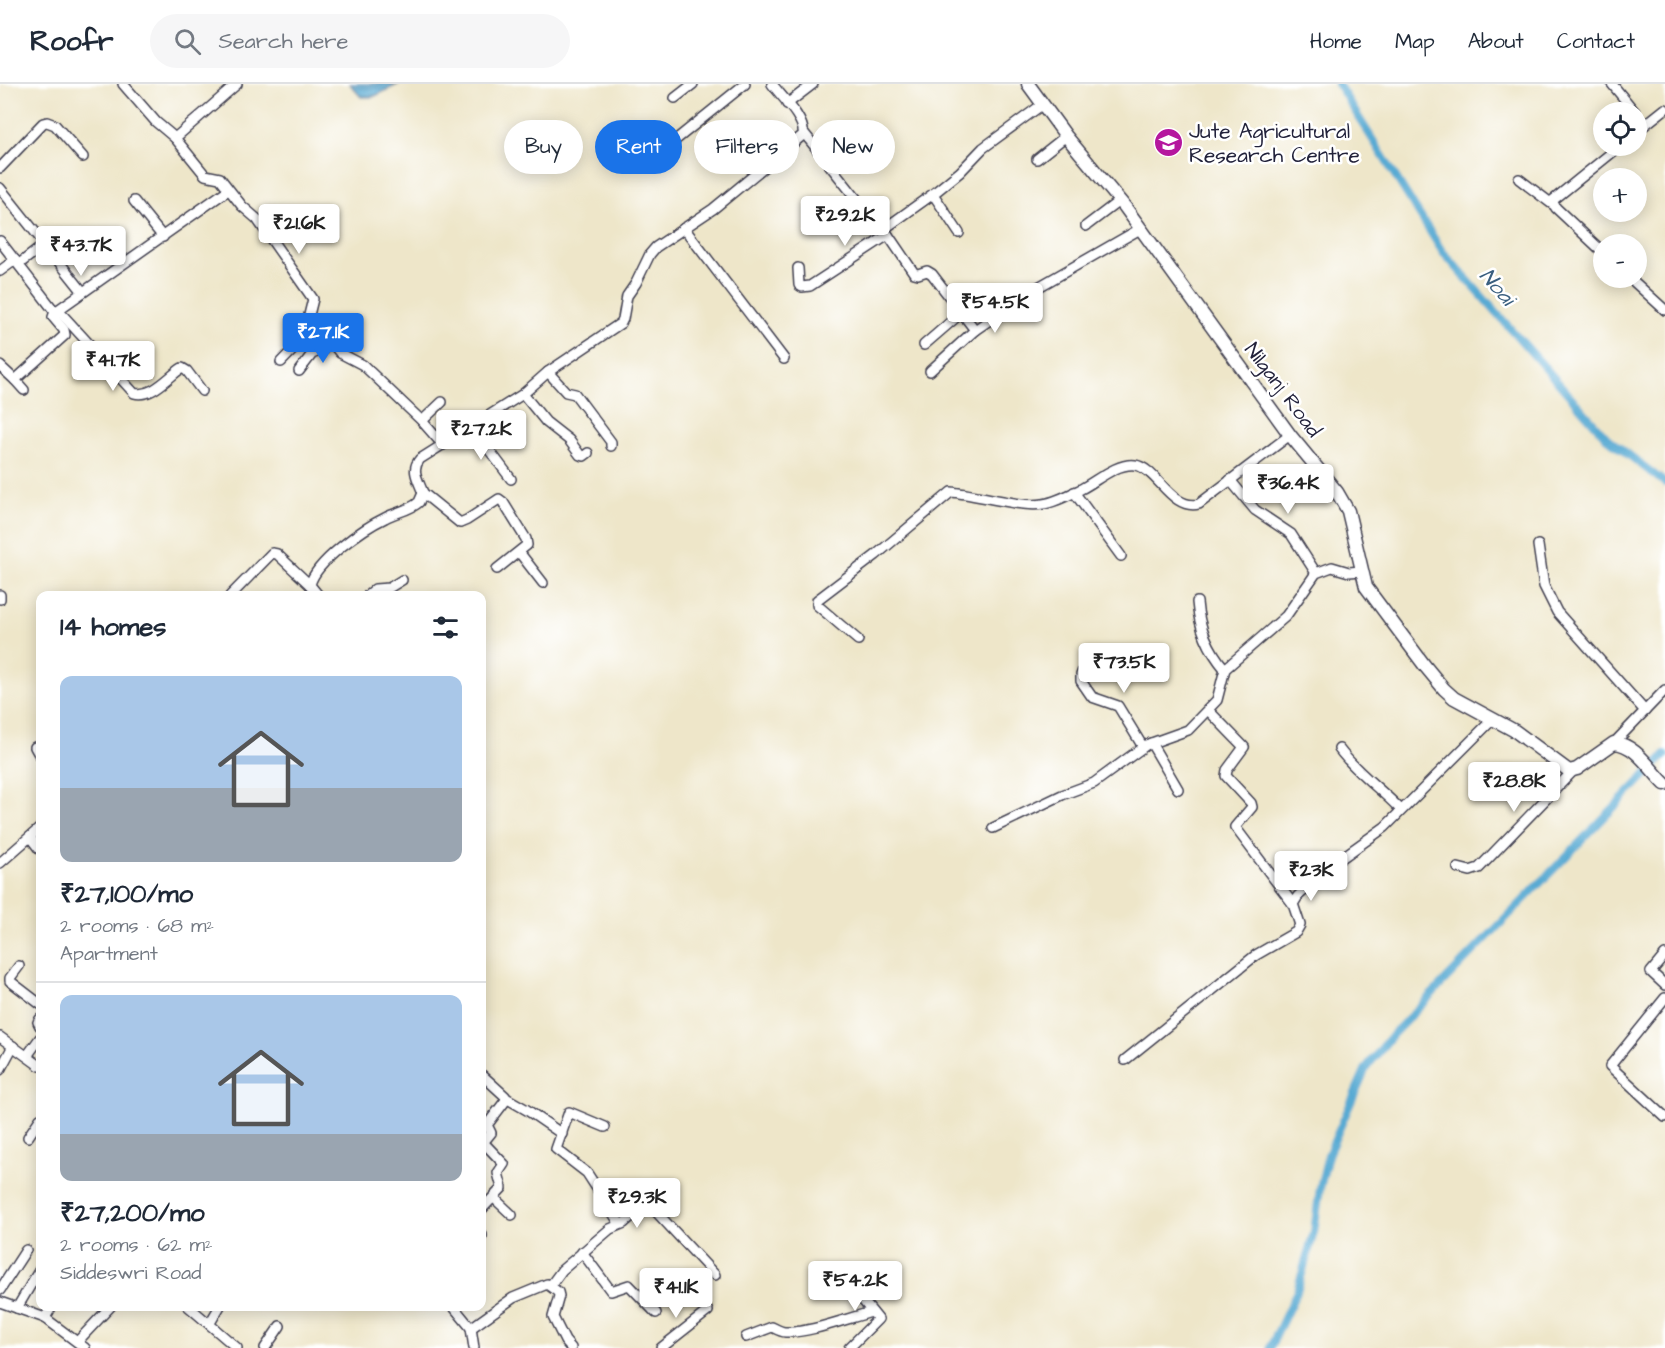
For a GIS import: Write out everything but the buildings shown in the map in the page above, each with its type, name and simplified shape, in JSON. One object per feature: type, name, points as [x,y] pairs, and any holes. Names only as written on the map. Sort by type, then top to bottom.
[{"type":"street","points":[[123,84],[156,122],[175,138],[205,175],[220,178],[228,190],[257,219],[313,299],[308,314],[342,355],[363,365],[422,421],[443,445]]},
{"type":"street","points":[[175,138],[237,84]]},
{"type":"street","points":[[675,98],[693,84]]},
{"type":"street","points":[[682,135],[745,84]]},
{"type":"street","points":[[772,84],[798,116],[804,133],[879,227],[886,232],[914,273],[929,272],[975,330]]},
{"type":"street","points":[[787,104],[813,84]]},
{"type":"street","name":"Nilganj Road","points":[[1028,84],[1140,229],[1290,435],[1342,500],[1348,512],[1362,571],[1370,592],[1444,689],[1466,706],[1532,742],[1563,768],[1573,771]]},
{"type":"street","points":[[1612,84],[1627,102]]},
{"type":"street","points":[[798,268],[799,285],[810,286],[886,232],[960,172],[982,148],[1043,104]]},
{"type":"street","points":[[1647,123],[1665,109]]},
{"type":"street","points":[[0,168],[47,122],[55,125],[83,157]]},
{"type":"street","points":[[497,568],[526,546],[527,542],[501,500],[460,523],[423,493],[415,473],[416,463],[523,394],[548,372],[621,323],[624,319],[627,296],[650,254],[713,209],[804,133]]},
{"type":"street","points":[[1037,159],[1066,136]]},
{"type":"street","points":[[1552,204],[1554,199],[1608,156]]},
{"type":"street","points":[[1520,179],[1552,204],[1593,243]]},
{"type":"street","points":[[0,188],[83,292]]},
{"type":"street","points":[[15,380],[65,335],[64,330],[53,317],[56,311],[228,190]]},
{"type":"street","points":[[933,194],[959,233]]},
{"type":"street","points":[[134,201],[163,237]]},
{"type":"street","points":[[1086,226],[1119,201]]},
{"type":"street","points":[[684,228],[784,358]]},
{"type":"street","points":[[930,371],[975,330],[1046,283],[1140,229]]},
{"type":"street","points":[[0,241],[56,311],[134,393],[148,393],[182,368],[187,371],[202,391]]},
{"type":"street","points":[[0,271],[44,246]]},
{"type":"street","points":[[1641,288],[1665,310]]},
{"type":"street","points":[[924,345],[961,313]]},
{"type":"street","points":[[281,362],[316,325]]},
{"type":"street","points":[[299,371],[312,354],[322,350],[331,342]]},
{"type":"street","points":[[0,366],[24,390]]},
{"type":"street","points":[[548,372],[566,392],[575,394],[611,442],[611,446]]},
{"type":"street","points":[[523,394],[542,418],[573,444],[580,455],[584,456],[588,453]]},
{"type":"street","points":[[422,421],[442,402]]},
{"type":"street","points":[[472,428],[511,479]]},
{"type":"street","points":[[858,640],[818,605],[817,600],[876,555],[948,494],[955,492],[1039,505],[1056,501],[1119,468],[1136,465],[1144,469],[1181,502],[1192,506],[1199,504],[1290,435]]},
{"type":"street","points":[[1230,480],[1256,510],[1291,534],[1316,573]]},
{"type":"street","points":[[1074,492],[1121,556]]},
{"type":"street","points":[[310,585],[311,577],[319,567],[355,536],[388,516],[416,505],[423,493]]},
{"type":"street","points":[[1538,545],[1544,586],[1557,612],[1645,711]]},
{"type":"street","points":[[519,552],[543,583]]},
{"type":"street","points":[[235,591],[272,553],[277,554],[315,591]]},
{"type":"street","points":[[993,828],[1062,795],[1094,783],[1147,745],[1188,730],[1217,700],[1225,669],[1286,616],[1316,573],[1332,567],[1349,572],[1362,571]]},
{"type":"street","points":[[373,591],[389,588],[402,580]]},
{"type":"street","points":[[1197,602],[1200,624],[1207,644],[1225,669]]},
{"type":"street","points":[[1089,655],[1081,681],[1092,697],[1118,706],[1178,789]]},
{"type":"street","points":[[1458,868],[1470,871],[1479,868],[1573,771],[1614,743],[1665,690]]},
{"type":"street","points":[[1125,1060],[1256,955],[1296,932],[1299,922],[1293,904],[1235,827],[1252,807],[1226,776],[1227,770],[1244,747],[1208,710]]},
{"type":"street","points":[[1293,904],[1298,896],[1336,862],[1385,827],[1492,720]]},
{"type":"street","points":[[1614,743],[1625,745],[1642,759],[1662,781]]},
{"type":"street","points":[[1339,749],[1356,769],[1373,782],[1401,810]]},
{"type":"street","points":[[1,860],[36,832]]},
{"type":"street","points":[[30,837],[36,845]]},
{"type":"street","points":[[1665,955],[1651,972],[1665,985]]},
{"type":"street","points":[[19,966],[10,981],[36,1001]]},
{"type":"street","points":[[1665,998],[1610,1066],[1665,1117]]},
{"type":"street","points":[[0,1036],[36,1063]]},
{"type":"street","points":[[27,1056],[36,1044]]},
{"type":"street","points":[[0,1070],[13,1046]]},
{"type":"street","points":[[486,1079],[506,1098],[562,1134]]},
{"type":"street","points":[[486,1138],[491,1131],[487,1125],[506,1098]]},
{"type":"street","points":[[605,1127],[570,1112],[556,1147],[588,1173],[620,1224]]},
{"type":"street","points":[[28,1137],[36,1125]]},
{"type":"street","points":[[486,1147],[504,1164],[498,1173],[502,1188],[486,1205]]},
{"type":"street","points":[[494,1198],[512,1215]]},
{"type":"street","points":[[551,1285],[562,1270],[582,1252],[647,1202],[716,1275]]},
{"type":"street","points":[[0,1290],[26,1250]]},
{"type":"street","points":[[582,1252],[611,1291],[629,1285],[656,1313]]},
{"type":"street","points":[[843,1275],[877,1320],[849,1348]]},
{"type":"street","points":[[17,1308],[36,1276]]},
{"type":"street","points":[[471,1328],[513,1298],[544,1284],[551,1285],[559,1296],[553,1314],[554,1320],[571,1348]]},
{"type":"street","points":[[0,1302],[45,1318],[82,1345],[107,1311]]},
{"type":"street","points":[[45,1318],[49,1311]]},
{"type":"street","points":[[194,1311],[237,1348]]},
{"type":"street","points":[[210,1323],[217,1311]]},
{"type":"street","points":[[457,1311],[471,1328],[470,1347]]},
{"type":"street","points":[[661,1348],[708,1311]]},
{"type":"street","points":[[746,1337],[772,1327],[785,1332],[829,1325],[872,1312]]},
{"type":"street","points":[[265,1348],[280,1326]]},
{"type":"water","points":[[350,84],[399,84],[373,97],[361,97]]},
{"type":"waterway","name":"Noai","points":[[1338,84],[1442,251],[1607,438],[1665,483]]},
{"type":"waterway","points":[[1270,1348],[1297,1291],[1314,1232],[1320,1188],[1328,1155],[1366,1068],[1393,1034],[1665,755]]},
{"type":"place","name":"Jute Agricultural Research Centre","points":[[1168,143]]}]
